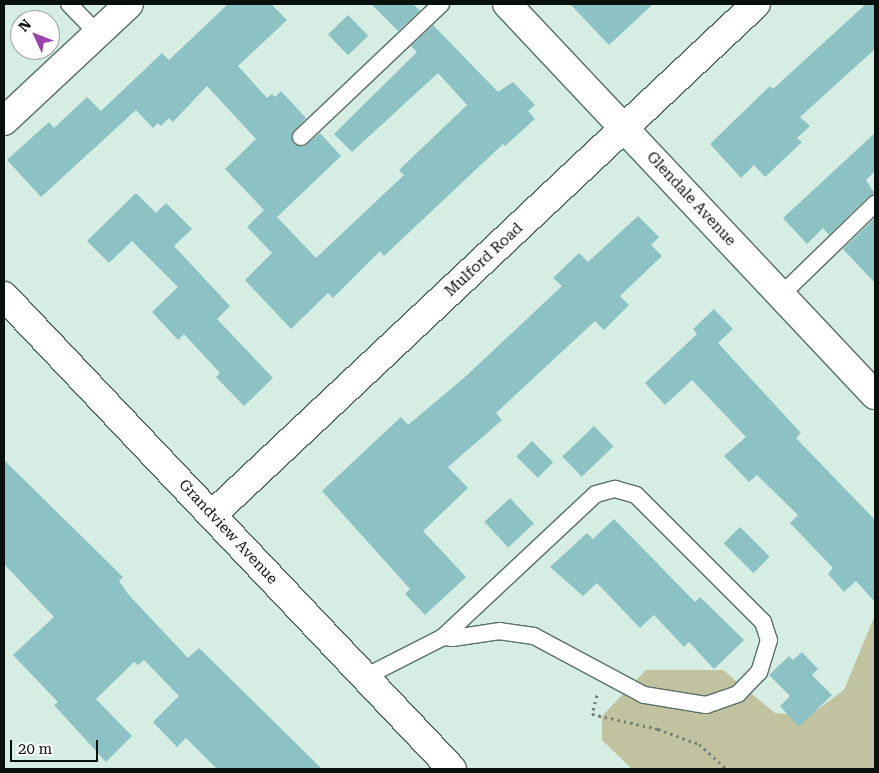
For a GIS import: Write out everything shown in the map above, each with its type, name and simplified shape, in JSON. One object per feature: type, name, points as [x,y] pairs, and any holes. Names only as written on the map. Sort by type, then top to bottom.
[{"type":"street","points":[[4,121],[129,4]]},
{"type":"street","name":"Glendale Avenue","points":[[507,4],[875,395]]},
{"type":"street","name":"Mulford Road","points":[[212,515],[756,4]]},
{"type":"street","name":"Grandview Avenue","points":[[4,296],[452,769]]},
{"type":"lane","points":[[69,4],[97,34]]},
{"type":"lane","points":[[301,137],[441,4]]},
{"type":"lane","points":[[780,294],[875,204]]},
{"type":"lane","points":[[364,677],[443,637],[596,494],[615,489],[636,495],[763,622],[769,640],[759,672],[738,694],[706,705],[644,696],[534,636],[500,631],[453,638],[443,637]]},
{"type":"path","points":[[592,714],[658,729],[699,744],[727,769]]},
{"type":"green space","points":[[875,615],[875,769],[632,769],[602,740],[602,716],[646,670],[723,670],[775,713],[809,716],[844,690]]},
{"type":"building","points":[[228,4],[271,4],[287,20],[238,66],[267,98],[272,94],[275,97],[281,91],[306,118],[292,134],[294,144],[304,147],[320,133],[341,156],[277,217],[316,258],[404,175],[399,170],[467,105],[438,73],[352,152],[334,134],[417,52],[411,46],[433,25],[498,92],[513,82],[535,105],[528,111],[535,119],[505,146],[503,144],[384,256],[380,251],[333,298],[328,293],[291,329],[245,280],[272,253],[247,227],[264,210],[225,169],[256,139],[207,86],[173,122],[169,118],[161,126],[158,123],[153,128],[136,110],[41,197],[7,160],[49,122],[54,128],[87,97],[101,111],[162,53],[169,60]]},
{"type":"building","points":[[371,4],[413,4],[420,11],[398,31]]},
{"type":"building","points":[[570,4],[653,4],[609,45]]},
{"type":"building","points":[[866,4],[875,4],[875,49],[800,117],[810,126],[797,138],[802,142],[765,177],[754,165],[741,178],[710,144],[770,86],[773,89]]},
{"type":"building","points":[[348,15],[368,36],[348,55],[328,34]]},
{"type":"building","points":[[875,133],[875,171],[866,180],[875,194],[868,197],[829,235],[823,228],[807,244],[783,218]]},
{"type":"building","points":[[136,193],[156,213],[166,203],[192,229],[174,246],[230,306],[217,319],[273,378],[244,406],[216,377],[220,373],[184,334],[178,340],[152,312],[178,287],[132,241],[109,263],[87,241]]},
{"type":"building","points":[[638,216],[659,237],[651,245],[662,256],[620,296],[629,305],[604,330],[595,321],[496,413],[502,420],[448,467],[468,488],[423,531],[466,577],[425,615],[405,594],[410,589],[322,491],[401,417],[408,425],[465,377],[562,286],[553,278],[579,253],[588,262]]},
{"type":"building","points":[[875,218],[875,283],[843,249]]},
{"type":"building","points":[[714,309],[733,329],[718,343],[801,433],[796,438],[875,520],[875,602],[856,581],[844,592],[828,574],[833,568],[790,523],[798,515],[757,475],[749,482],[724,456],[746,437],[692,380],[665,405],[645,383],[697,334],[693,329]]},
{"type":"building","points":[[594,426],[613,446],[582,477],[562,457]]},
{"type":"building","points":[[532,441],[553,462],[538,478],[516,457]]},
{"type":"building","points":[[4,460],[123,577],[119,581],[128,594],[188,658],[199,648],[322,769],[217,769],[186,738],[177,747],[153,722],[179,696],[144,660],[138,665],[134,662],[96,699],[132,736],[106,762],[54,705],[58,702],[13,655],[54,617],[4,564]]},
{"type":"building","points":[[510,498],[534,524],[508,547],[484,522]]},
{"type":"building","points":[[614,519],[695,602],[700,597],[744,640],[714,669],[689,642],[684,647],[654,615],[640,628],[597,583],[583,596],[550,567],[587,533],[593,539]]},
{"type":"building","points":[[740,527],[770,557],[753,573],[724,543]]},
{"type":"building","points":[[802,652],[818,669],[812,675],[832,695],[799,727],[780,706],[790,696],[769,675],[789,656],[793,660]]}]
